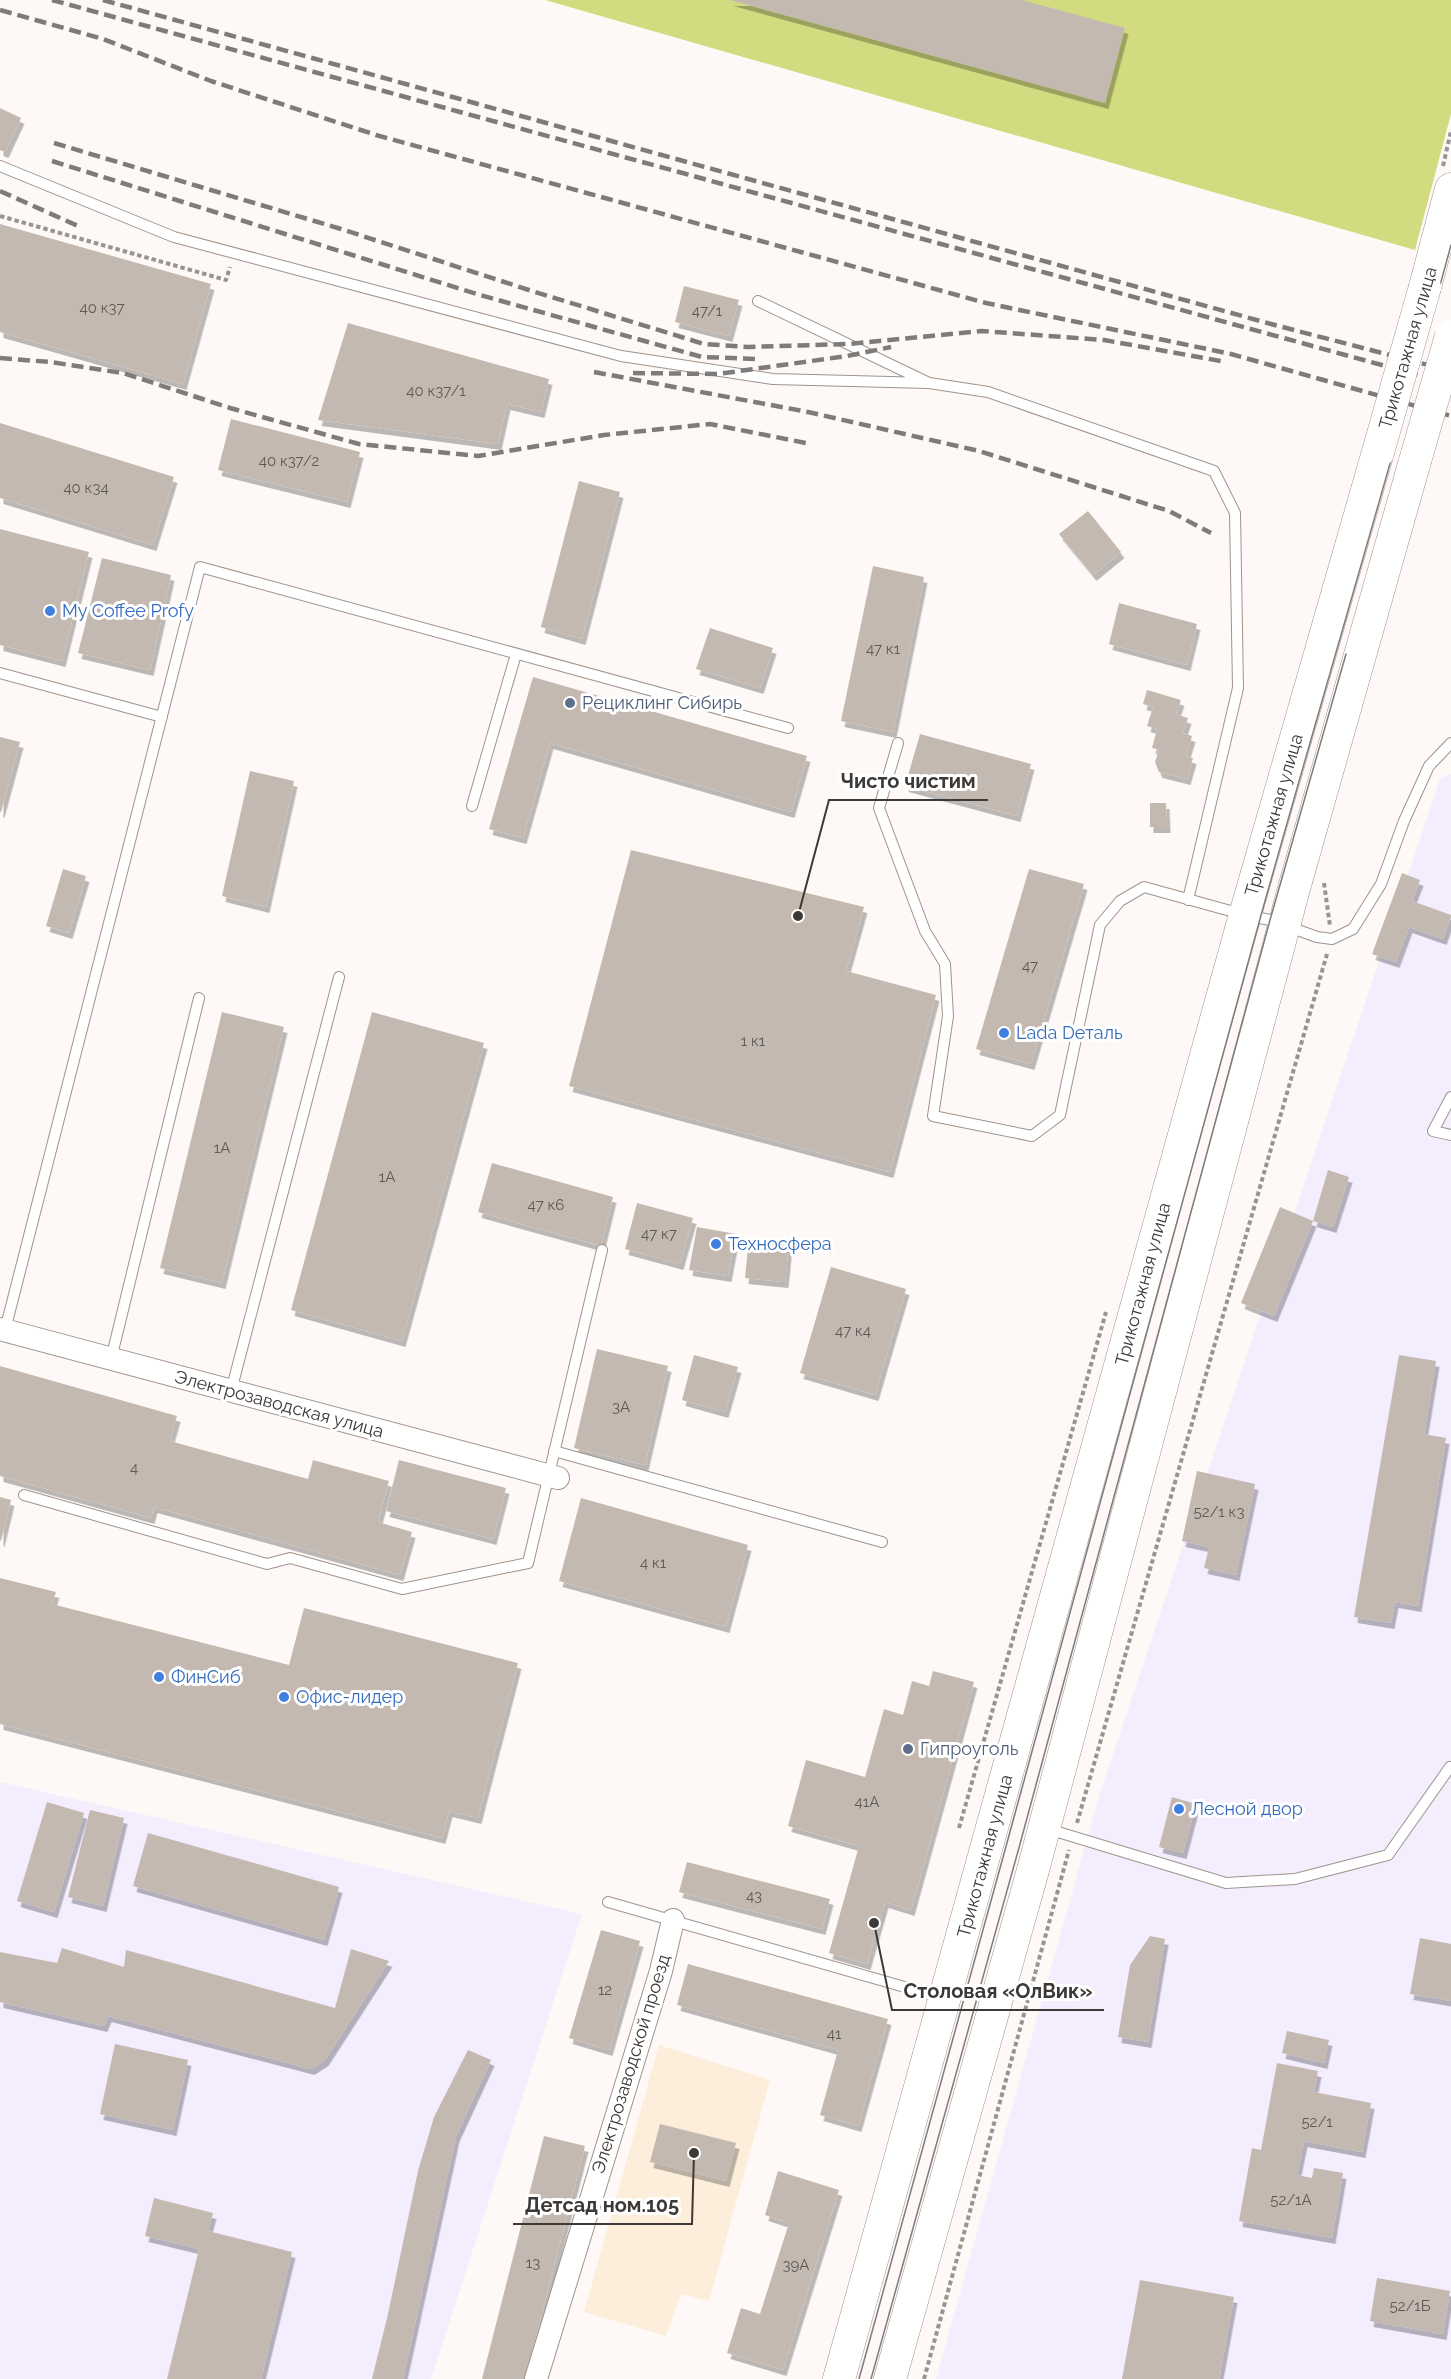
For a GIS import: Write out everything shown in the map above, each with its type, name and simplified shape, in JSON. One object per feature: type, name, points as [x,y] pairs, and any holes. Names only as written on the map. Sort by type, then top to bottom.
[{"type":"main road","name":"Трикотажная улица","points":[[839,2379],[1245,915],[1451,189]]},
{"type":"main road","name":"Трикотажная улица","points":[[890,2379],[1059,1833],[1284,924],[1451,336]]},
{"type":"street","name":"Электрозаводская улица","points":[[3,1330],[553,1477]]},
{"type":"street","name":"Электрозаводской проезд","points":[[536,2379],[661,1971],[673,1920]]},
{"type":"lane","points":[[0,166],[174,237],[621,356],[773,379],[929,383],[988,392],[1214,471],[1235,513],[1238,688],[1188,900]]},
{"type":"lane","points":[[758,301],[929,383]]},
{"type":"lane","points":[[3,1330],[200,567],[788,728]]},
{"type":"lane","points":[[472,806],[516,654]]},
{"type":"lane","points":[[0,673],[162,717]]},
{"type":"lane","points":[[898,742],[879,808],[925,931],[945,964],[948,1016],[933,1116],[1032,1136],[1060,1115],[1100,925],[1120,901],[1144,887],[1284,924],[1317,937],[1332,939],[1353,929],[1381,884],[1404,821],[1429,766],[1451,743]]},
{"type":"lane","points":[[231,1391],[339,977]]},
{"type":"lane","points":[[111,1359],[199,998]]},
{"type":"lane","points":[[1451,1097],[1433,1131],[1451,1135]]},
{"type":"lane","points":[[24,1495],[267,1564],[290,1558],[402,1589],[528,1563],[553,1477],[554,1451],[602,1250]]},
{"type":"lane","points":[[554,1451],[882,1542]]},
{"type":"lane","points":[[1059,1833],[1226,1883],[1295,1879],[1389,1855],[1450,1767]]},
{"type":"lane","points":[[608,1902],[946,1999]]},
{"type":"path","points":[[0,216],[226,280]]},
{"type":"path","points":[[924,2379],[1059,1833],[1332,939]]},
{"type":"path","points":[[959,1828],[1109,1302]]},
{"type":"shaded area","points":[[1451,774],[1451,2379],[936,2379],[1100,1793],[1440,779]]},
{"type":"shaded area","points":[[0,1782],[582,1914],[431,2379],[0,2379]]},
{"type":"shaded area","points":[[659,2045],[770,2080],[709,2301],[681,2294],[666,2336],[584,2312]]},
{"type":"green space","points":[[545,0],[1451,0],[1451,114],[1415,250]]},
{"type":"building","points":[[730,0],[1022,0],[1125,28],[1105,103]]},
{"type":"building","points":[[0,108],[21,118],[5,152],[0,150]]},
{"type":"building","points":[[0,224],[211,284],[183,384],[0,332]]},
{"type":"building","points":[[684,286],[739,300],[729,336],[675,322]]},
{"type":"building","points":[[348,323],[549,379],[541,412],[507,404],[498,444],[318,420]]},
{"type":"building","points":[[231,419],[360,452],[347,502],[218,470]]},
{"type":"building","points":[[0,423],[174,477],[153,545],[0,498]]},
{"type":"building","points":[[579,481],[620,492],[582,639],[541,627]]},
{"type":"building","points":[[1088,511],[1121,552],[1093,575],[1059,534]]},
{"type":"building","points":[[0,529],[89,552],[62,661],[0,645]]},
{"type":"building","points":[[102,558],[171,575],[150,670],[78,653]]},
{"type":"building","points":[[873,566],[924,577],[893,732],[841,721]]},
{"type":"building","points":[[1119,603],[1197,624],[1187,665],[1109,644]]},
{"type":"building","points":[[710,628],[773,648],[760,688],[696,669]]},
{"type":"building","points":[[533,677],[807,756],[791,812],[550,743],[523,838],[489,829]]},
{"type":"building","points":[[1147,690],[1181,700],[1176,714],[1188,718],[1183,733],[1192,736],[1186,756],[1193,758],[1187,779],[1159,772],[1155,762],[1159,750],[1152,748],[1157,729],[1147,726],[1153,707],[1143,704]]},
{"type":"building","points":[[920,734],[1031,764],[1017,816],[905,786]]},
{"type":"building","points":[[0,737],[20,742],[1,812],[0,812]]},
{"type":"building","points":[[250,771],[294,781],[266,907],[222,896]]},
{"type":"building","points":[[1150,803],[1166,803],[1167,827],[1150,827]]},
{"type":"building","points":[[631,850],[864,907],[846,971],[936,995],[890,1172],[569,1086]]},
{"type":"building","points":[[63,869],[86,876],[69,933],[46,926]]},
{"type":"building","points":[[1029,869],[1084,884],[1031,1064],[976,1049]]},
{"type":"building","points":[[1402,873],[1420,880],[1412,901],[1451,915],[1451,917],[1443,939],[1409,927],[1396,962],[1372,954]]},
{"type":"building","points":[[222,1012],[284,1027],[222,1283],[160,1268]]},
{"type":"building","points":[[372,1012],[484,1043],[402,1341],[291,1310]]},
{"type":"building","points":[[492,1163],[613,1197],[601,1246],[478,1212]]},
{"type":"building","points":[[1328,1170],[1349,1177],[1333,1227],[1313,1221]]},
{"type":"building","points":[[637,1203],[693,1218],[680,1264],[625,1249]]},
{"type":"building","points":[[1280,1207],[1313,1221],[1274,1316],[1241,1303]]},
{"type":"building","points":[[697,1227],[736,1234],[728,1276],[689,1270]]},
{"type":"building","points":[[749,1238],[789,1242],[785,1282],[745,1278]]},
{"type":"building","points":[[831,1267],[906,1289],[875,1395],[800,1373]]},
{"type":"building","points":[[597,1349],[668,1366],[645,1465],[574,1448]]},
{"type":"building","points":[[694,1355],[738,1367],[725,1412],[682,1400]]},
{"type":"building","points":[[1399,1355],[1436,1361],[1424,1434],[1446,1438],[1418,1606],[1395,1602],[1391,1623],[1354,1617]]},
{"type":"building","points":[[0,1366],[177,1416],[170,1441],[308,1479],[313,1460],[389,1481],[378,1522],[412,1532],[400,1575],[154,1507],[151,1518],[0,1476]]},
{"type":"building","points":[[399,1460],[506,1488],[493,1539],[386,1511]]},
{"type":"building","points":[[1197,1471],[1255,1484],[1236,1575],[1204,1568],[1209,1547],[1182,1541]]},
{"type":"building","points":[[0,1497],[11,1500],[1,1541],[0,1540]]},
{"type":"building","points":[[581,1498],[748,1545],[726,1627],[559,1581]]},
{"type":"building","points":[[0,1578],[56,1592],[52,1604],[289,1665],[304,1608],[518,1663],[478,1818],[449,1811],[442,1838],[0,1724]]},
{"type":"building","points":[[933,1671],[974,1682],[911,1910],[885,1902],[867,1964],[829,1953],[859,1846],[788,1826],[806,1760],[865,1777],[884,1709],[903,1715],[912,1681],[929,1686]]},
{"type":"building","points":[[1172,1797],[1196,1804],[1183,1853],[1159,1847]]},
{"type":"building","points":[[47,1802],[84,1813],[54,1912],[17,1901]]},
{"type":"building","points":[[90,1810],[124,1818],[103,1906],[68,1897]]},
{"type":"building","points":[[148,1833],[339,1887],[324,1940],[133,1886]]},
{"type":"building","points":[[687,1862],[830,1899],[822,1929],[679,1892]]},
{"type":"building","points":[[601,1930],[640,1941],[609,2050],[569,2038]]},
{"type":"building","points":[[1150,1936],[1165,1939],[1148,2042],[1118,2037],[1130,1965]]},
{"type":"building","points":[[1420,1938],[1451,1944],[1451,2001],[1410,1994]]},
{"type":"building","points":[[62,1948],[124,1967],[126,1950],[335,2008],[351,1949],[389,1961],[325,2060],[311,2069],[108,2016],[104,2026],[0,2002],[0,1952],[57,1963]]},
{"type":"building","points":[[688,1964],[888,2019],[858,2126],[820,2115],[838,2050],[677,2005]]},
{"type":"building","points":[[1287,2031],[1329,2040],[1324,2063],[1282,2053]]},
{"type":"building","points":[[115,2044],[188,2060],[173,2130],[100,2114]]},
{"type":"building","points":[[468,2050],[491,2060],[456,2136],[403,2379],[372,2379],[418,2171],[434,2117]]},
{"type":"building","points":[[1277,2063],[1318,2071],[1314,2092],[1371,2103],[1362,2152],[1304,2141],[1297,2175],[1312,2178],[1314,2168],[1343,2173],[1332,2238],[1239,2221],[1252,2148],[1261,2150]]},
{"type":"building","points":[[660,2124],[736,2143],[726,2181],[650,2162]]},
{"type":"building","points":[[544,2136],[585,2146],[525,2379],[482,2379]]},
{"type":"building","points":[[778,2171],[839,2190],[783,2370],[727,2353],[741,2308],[760,2314],[789,2223],[765,2215]]},
{"type":"building","points":[[154,2198],[213,2213],[208,2231],[292,2252],[261,2379],[167,2379],[199,2249],[145,2236]]},
{"type":"building","points":[[1377,2278],[1450,2291],[1443,2334],[1370,2321]]},
{"type":"building","points":[[1140,2280],[1234,2297],[1219,2379],[1122,2379]]},
{"type":"tram line","points":[[859,2379],[1260,919],[1451,245]]},
{"type":"tram line","points":[[871,2379],[1020,1844],[1270,920],[1346,654]]},
{"type":"railway","points":[[52,0],[1451,384]]},
{"type":"railway","points":[[103,0],[1271,324],[1451,371]]},
{"type":"railway","points":[[0,10],[103,39],[211,81],[376,135],[986,303],[1231,354],[1451,416]]},
{"type":"railway","points":[[54,143],[341,229],[704,344],[748,347],[848,344],[982,331],[1104,340],[1226,362]]},
{"type":"railway","points":[[52,161],[480,295],[702,357],[757,359]]},
{"type":"railway","points":[[0,191],[78,226]]},
{"type":"railway","points":[[633,373],[718,374],[847,356],[891,347]]},
{"type":"railway","points":[[0,358],[50,362],[123,373],[230,408],[359,444],[478,456],[604,435],[710,424],[811,444]]},
{"type":"railway","points":[[594,372],[808,412],[979,451],[1169,511],[1211,533]]},
{"type":"place","name":"My Coffee Profy","points":[[50,611]]},
{"type":"place","name":"Рециклинг Сибирь","points":[[570,703]]},
{"type":"place","name":"Чисто чистим","points":[[798,916]]},
{"type":"place","name":"Lada Dеталь","points":[[1004,1033]]},
{"type":"place","name":"Техносфера","points":[[716,1244]]},
{"type":"place","name":"ФинСиб","points":[[159,1677]]},
{"type":"place","name":"Офис-лидер","points":[[284,1697]]},
{"type":"place","name":"Гипроуголь","points":[[908,1749]]},
{"type":"place","name":"Лесной двор","points":[[1179,1809]]},
{"type":"place","name":"Столовая «ОлВик»","points":[[874,1923]]},
{"type":"place","name":"Детсад ном.105","points":[[694,2153]]}]
